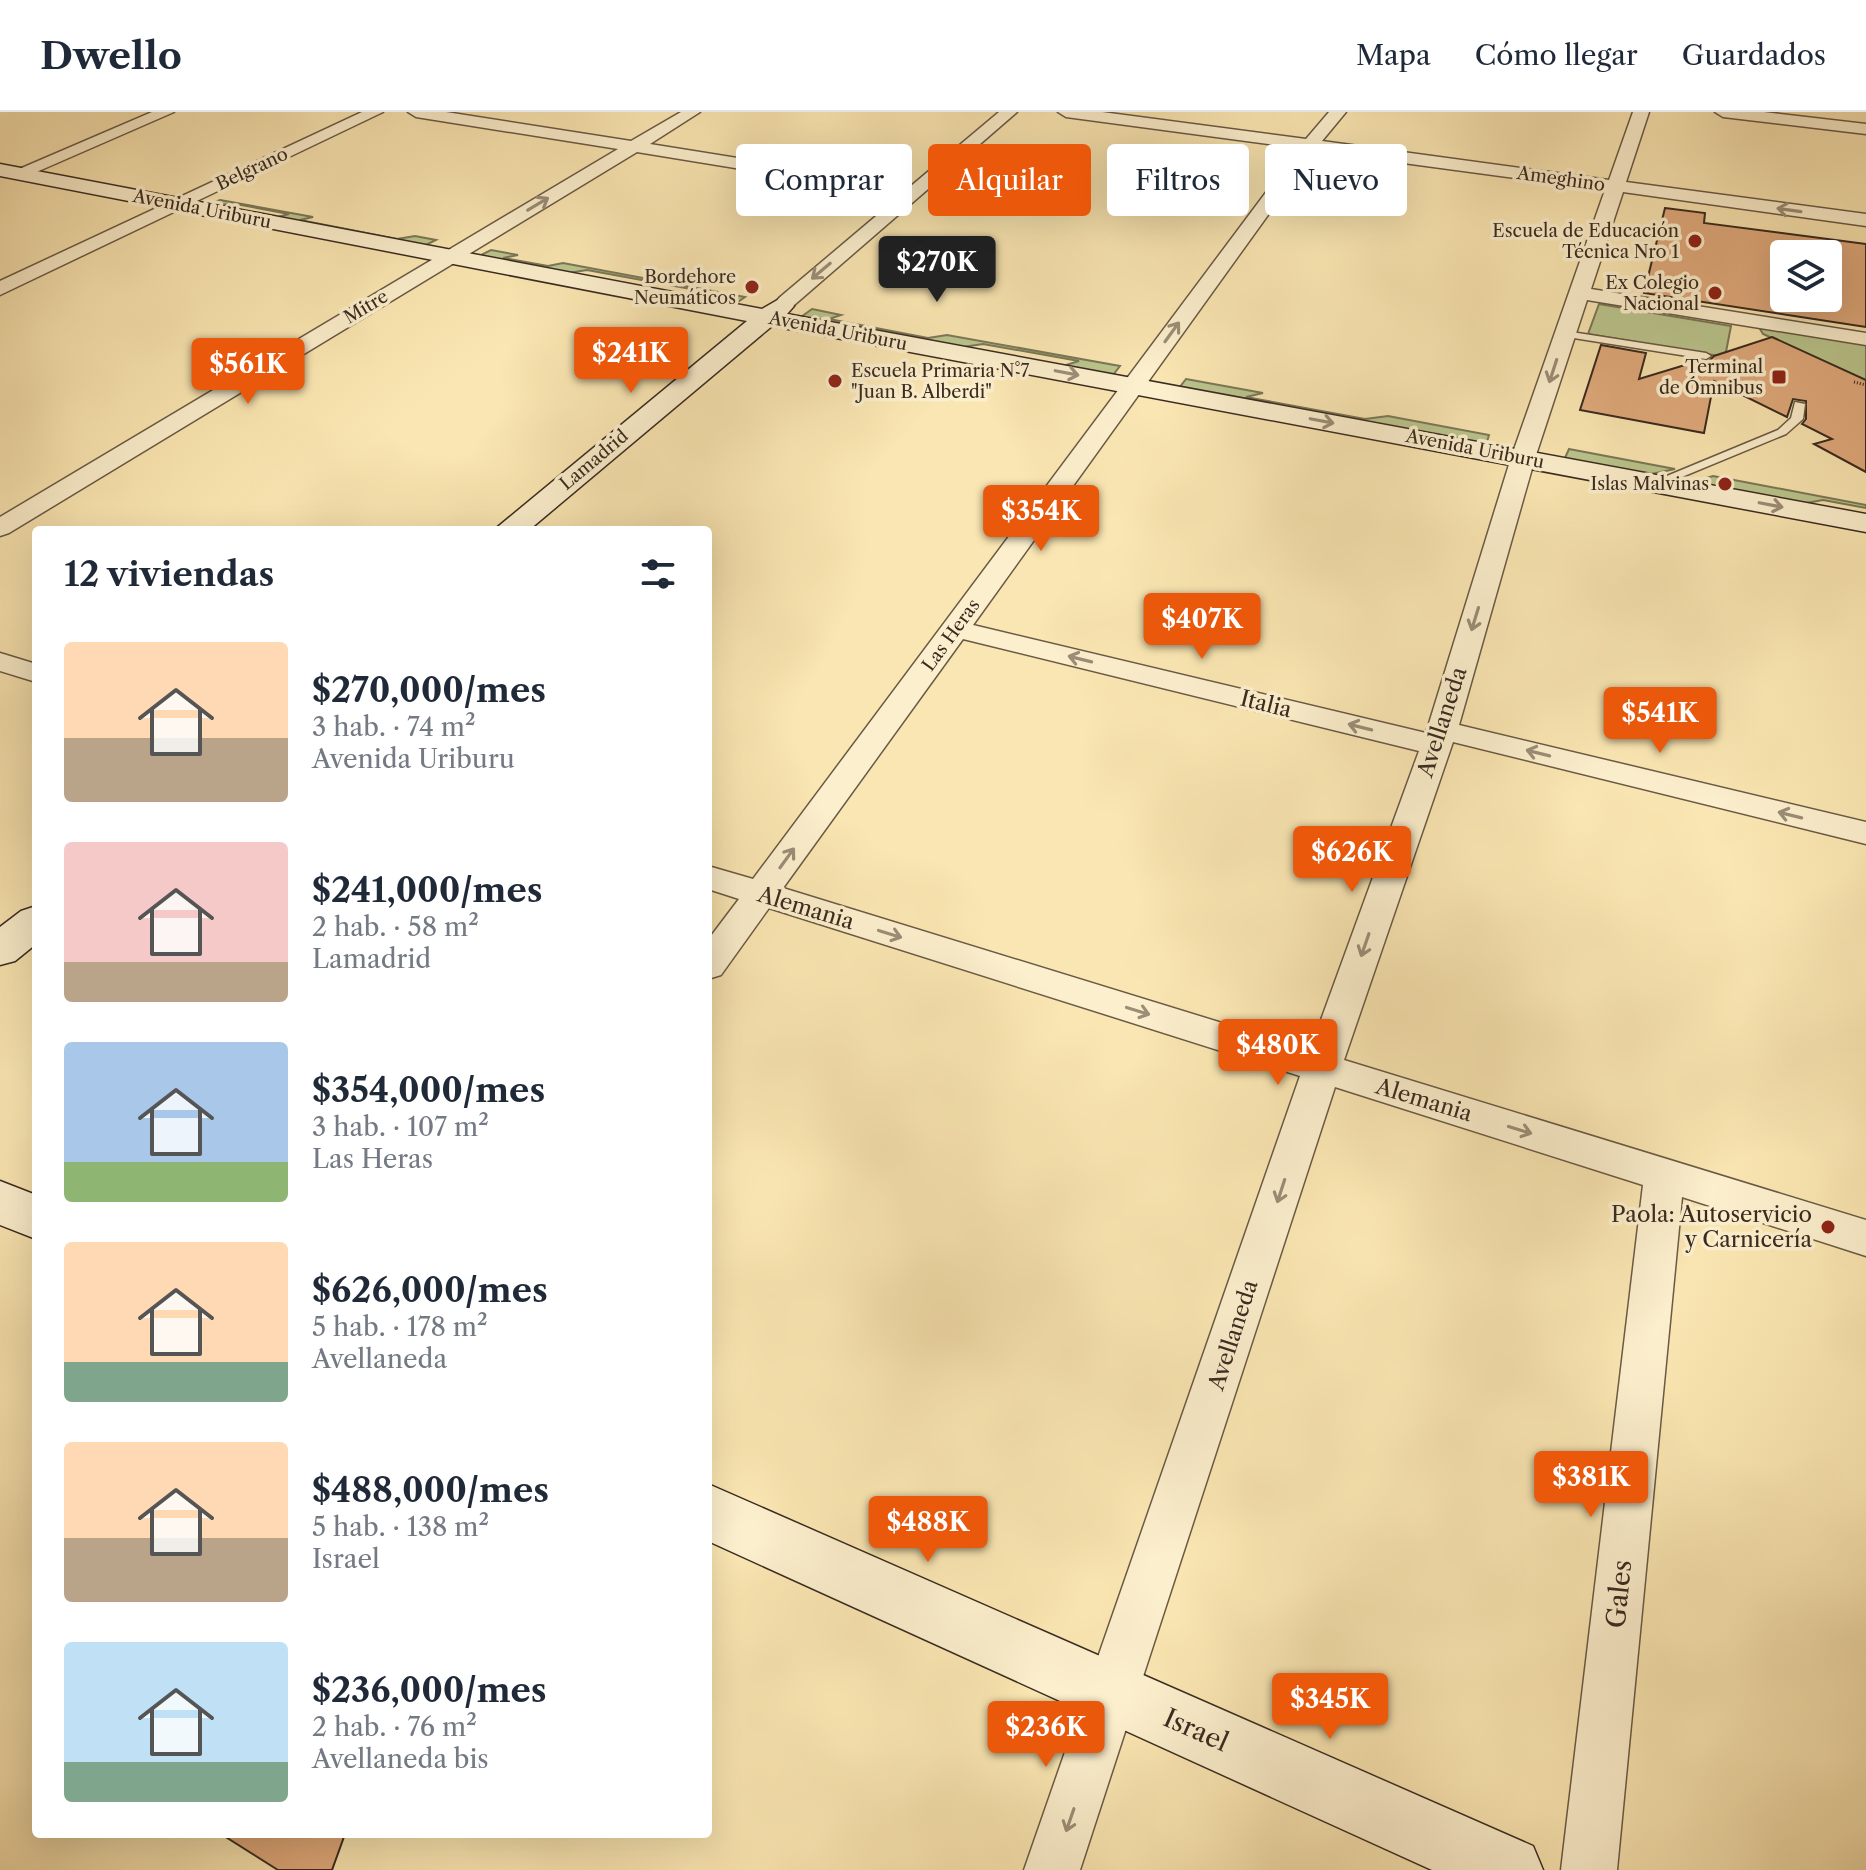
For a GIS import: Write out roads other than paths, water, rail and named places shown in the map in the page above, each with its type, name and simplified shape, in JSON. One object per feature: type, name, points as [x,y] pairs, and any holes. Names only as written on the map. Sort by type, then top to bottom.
[{"type":"main road","name":"Avenida Uriburu","points":[[15,165],[776,310],[1527,447],[1701,467],[1866,499]]},
{"type":"main road","name":"Lamadrid","points":[[515,526],[776,310]]},
{"type":"main road","name":"Avenida Uriburu","points":[[1527,447],[1656,483],[1866,523]]},
{"type":"main road","points":[[0,950],[32,924]]},
{"type":"main road","points":[[0,1202],[32,1216]]},
{"type":"main road","name":"Israel","points":[[712,1514],[1509,1870]]},
{"type":"street","points":[[15,165],[166,112]]},
{"type":"street","name":"Belgrano","points":[[0,289],[375,112]]},
{"type":"street","points":[[416,112],[915,192]]},
{"type":"street","name":"Mitre","points":[[0,528],[692,112]]},
{"type":"street","name":"Lamadrid","points":[[776,310],[1009,112]]},
{"type":"street","name":"Ameghino","points":[[1066,112],[1303,144]]},
{"type":"street","name":"Las Heras","points":[[1311,144],[1338,112]]},
{"type":"street","name":"Avellaneda","points":[[1052,1870],[1322,1068],[1439,737],[1527,447],[1641,112]]},
{"type":"street","points":[[1723,112],[1866,129]]},
{"type":"street","name":"Ameghino","points":[[1407,158],[1866,220]]},
{"type":"street","name":"Las Heras","points":[[712,960],[1265,206]]},
{"type":"street","points":[[1579,293],[1866,339]]},
{"type":"street","name":"Italia","points":[[956,629],[1866,833]]},
{"type":"street","points":[[0,662],[32,672]]},
{"type":"street","name":"Alemania","points":[[712,878],[1866,1238]]},
{"type":"street","name":"Gales","points":[[1589,1870],[1664,1175]]},
{"type":"lane","points":[[1565,334],[1706,356]]},
{"type":"lane","points":[[1656,483],[1782,432],[1797,419],[1799,404]]},
{"type":"place","name":"Escuela de Educación Técnica Nro 1","points":[[1695,241]]},
{"type":"place","name":"Bordehore Neumáticos","points":[[752,287]]},
{"type":"place","name":"Ex Colegio Nacional","points":[[1715,293]]},
{"type":"place","name":"Terminal de Ómnibus","points":[[1779,377]]},
{"type":"place","name":"Escuela Primaria N°7 \"Juan B. Alberdi\"","points":[[835,381]]},
{"type":"place","name":"Islas Malvinas","points":[[1725,484]]},
{"type":"place","name":"Paola: Autoservicio y Carnicería","points":[[1828,1227]]}]
